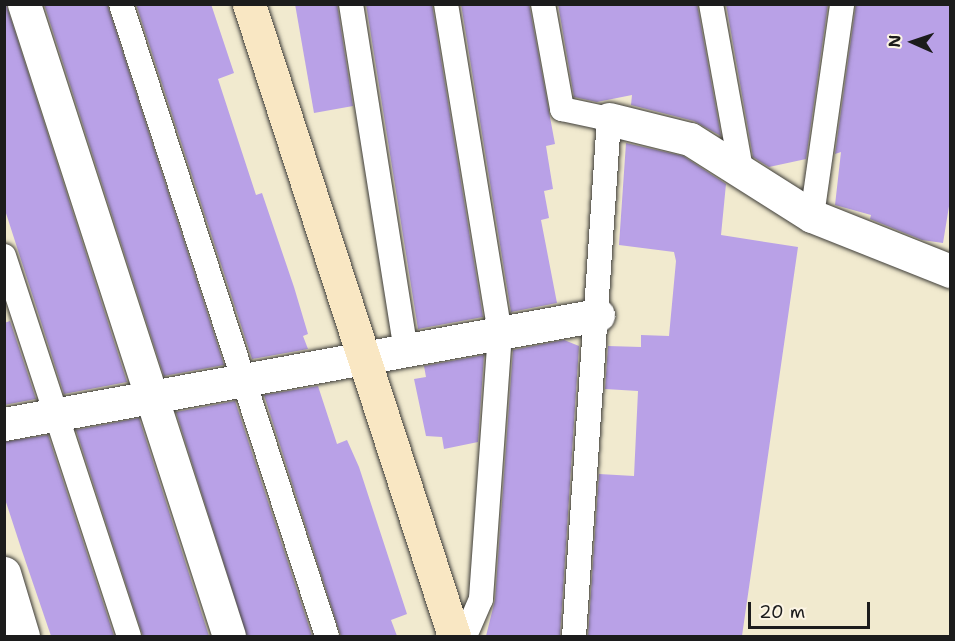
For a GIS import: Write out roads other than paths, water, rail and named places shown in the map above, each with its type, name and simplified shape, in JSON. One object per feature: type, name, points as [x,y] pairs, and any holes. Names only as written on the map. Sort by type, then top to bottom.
[{"type":"street","points":[[24,4],[229,636]]},
{"type":"street","points":[[249,4],[454,636]]},
{"type":"street","points":[[609,119],[690,140],[812,216],[951,272]]},
{"type":"street","points":[[4,424],[598,315]]},
{"type":"street","points":[[4,573],[23,636]]},
{"type":"lane","points":[[121,4],[327,636]]},
{"type":"lane","points":[[351,4],[406,350]]},
{"type":"lane","points":[[446,4],[500,333],[481,599],[465,636]]},
{"type":"lane","points":[[543,4],[562,109],[609,119],[598,315],[574,636]]},
{"type":"lane","points":[[711,4],[742,174]]},
{"type":"lane","points":[[812,216],[842,4]]},
{"type":"lane","points":[[4,256],[129,636]]}]
